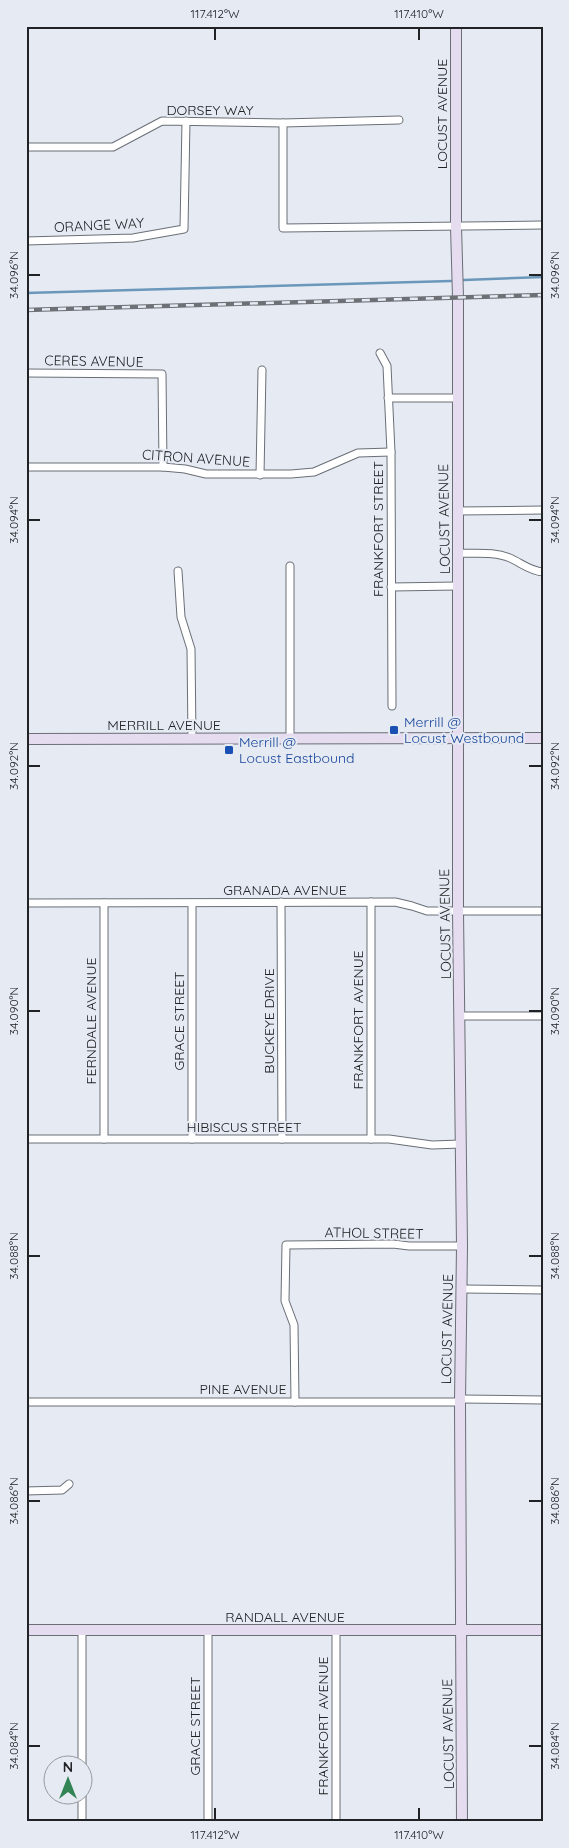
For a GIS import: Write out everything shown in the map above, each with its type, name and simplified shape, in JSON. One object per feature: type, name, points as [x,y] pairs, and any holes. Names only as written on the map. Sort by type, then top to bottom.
[{"type":"street","name":"LOCUST AVENUE","points":[[456,26],[458,912],[462,1246],[460,1401],[462,1822]]},
{"type":"street","name":"DORSEY WAY","points":[[26,147],[113,147],[162,121],[283,122],[399,120]]},
{"type":"street","name":"ORANGE WAY","points":[[26,241],[133,238],[184,229],[186,121]]},
{"type":"street","points":[[283,122],[283,228],[543,225]]},
{"type":"street","name":"FRANKFORT STREET","points":[[380,353],[387,366],[390,452],[392,706]]},
{"type":"street","points":[[260,475],[262,370]]},
{"type":"street","name":"CERES AVENUE","points":[[26,372],[162,374],[163,467]]},
{"type":"street","points":[[388,398],[457,398]]},
{"type":"street","name":"CITRON AVENUE","points":[[26,468],[163,467],[185,469],[206,474],[260,475],[314,472],[358,453],[390,452]]},
{"type":"street","points":[[457,511],[543,510]]},
{"type":"street","points":[[458,553],[495,554],[510,558],[536,571],[543,572]]},
{"type":"street","points":[[290,566],[290,738]]},
{"type":"street","points":[[178,571],[180,617],[190,649],[192,739]]},
{"type":"street","points":[[391,587],[458,586]]},
{"type":"street","name":"MERRILL AVENUE","points":[[26,740],[543,738]]},
{"type":"street","name":"BUCKEYE DRIVE","points":[[281,902],[282,1139]]},
{"type":"street","name":"FRANKFORT AVENUE","points":[[371,902],[371,1139]]},
{"type":"street","name":"GRANADA AVENUE","points":[[26,903],[395,902],[427,911],[543,911]]},
{"type":"street","name":"FERNDALE AVENUE","points":[[104,903],[104,1139]]},
{"type":"street","name":"GRACE STREET","points":[[192,903],[192,1139]]},
{"type":"street","points":[[460,1016],[543,1016]]},
{"type":"street","name":"HIBISCUS STREET","points":[[26,1139],[389,1139],[432,1145],[460,1144]]},
{"type":"street","name":"ATHOL STREET","points":[[295,1402],[294,1325],[285,1301],[286,1245],[394,1244],[409,1246],[462,1246]]},
{"type":"street","points":[[462,1289],[543,1290]]},
{"type":"street","name":"PINE AVENUE","points":[[26,1402],[543,1400]]},
{"type":"street","points":[[26,1491],[62,1490],[69,1484]]},
{"type":"street","name":"RANDALL AVENUE","points":[[26,1630],[543,1630]]},
{"type":"street","points":[[82,1630],[82,1756]]},
{"type":"street","name":"GRACE STREET","points":[[208,1631],[208,1822]]},
{"type":"street","name":"FRANKFORT AVENUE","points":[[336,1631],[336,1822]]},
{"type":"street","points":[[82,1806],[82,1822]]},
{"type":"waterway","points":[[464,280],[543,277]]},
{"type":"waterway","points":[[26,293],[451,281]]},
{"type":"railway","points":[[26,310],[543,295]]},
{"type":"place","name":"Merrill @ Locust Westbound","points":[[394,730]]},
{"type":"place","name":"Merrill @ Locust Eastbound","points":[[229,750]]}]
